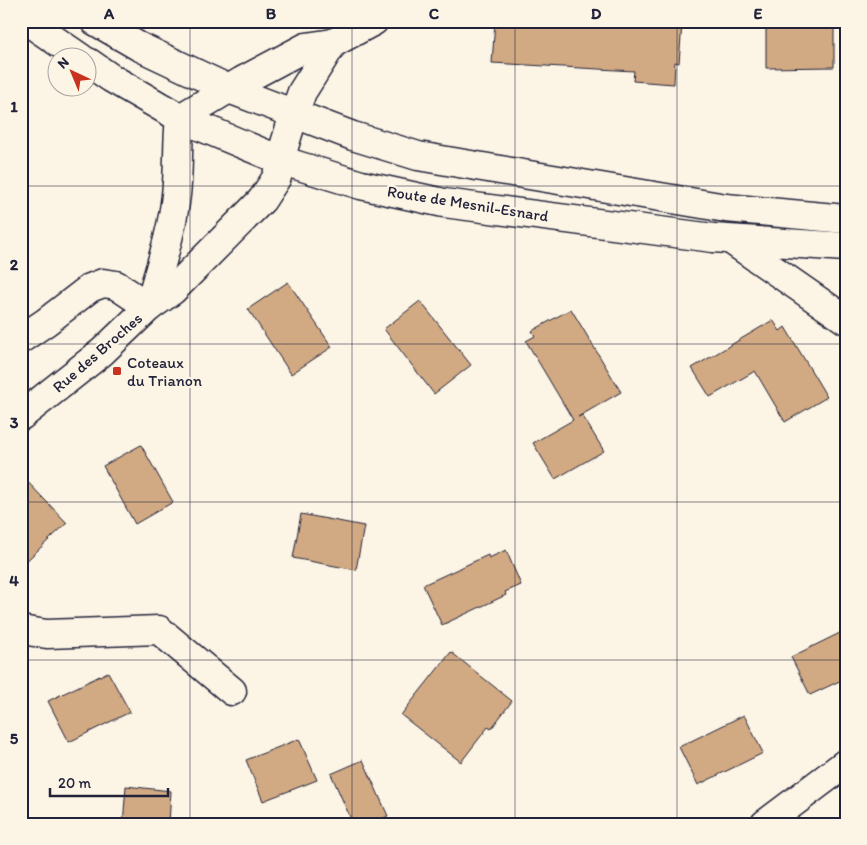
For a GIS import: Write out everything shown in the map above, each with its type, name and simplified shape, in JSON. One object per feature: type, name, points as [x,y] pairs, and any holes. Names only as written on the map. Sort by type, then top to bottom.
[{"type":"main road","points":[[27,21],[66,48]]},
{"type":"main road","points":[[95,21],[138,46],[229,89],[353,136],[418,156],[726,208],[846,219]]},
{"type":"main road","points":[[21,339],[90,288],[103,283],[116,286],[149,307],[168,238],[176,194],[180,118],[306,47],[333,43],[374,21]]},
{"type":"main road","name":"Rue des Broches","points":[[21,416],[102,352],[149,307],[173,290],[262,200],[277,177],[280,160],[302,92],[333,43]]},
{"type":"main road","name":"Route de Mesnil-Esnard","points":[[98,69],[180,118],[280,160],[361,184],[444,203],[731,240],[846,247]]},
{"type":"main road","points":[[731,240],[846,320]]},
{"type":"main road","points":[[21,630],[47,634],[159,630],[232,691]]},
{"type":"main road","points":[[765,824],[846,763]]},
{"type":"building","points":[[495,21],[626,21],[682,24],[679,63],[675,62],[674,84],[633,81],[634,71],[492,63]]},
{"type":"building","points":[[834,21],[834,67],[766,68],[766,22]]},
{"type":"building","points":[[288,282],[332,347],[291,374],[248,309]]},
{"type":"building","points":[[420,301],[471,365],[434,394],[384,329]]},
{"type":"building","points":[[571,309],[621,392],[578,417],[582,415],[604,451],[555,479],[533,443],[573,420],[526,341],[535,336],[532,331]]},
{"type":"building","points":[[773,320],[780,331],[785,327],[827,397],[785,422],[755,371],[710,397],[692,368]]},
{"type":"building","points":[[141,445],[173,502],[135,524],[103,466]]},
{"type":"building","points":[[21,475],[67,523],[21,566]]},
{"type":"building","points":[[301,514],[364,526],[356,570],[293,558]]},
{"type":"building","points":[[506,550],[521,585],[505,592],[506,595],[442,625],[423,585],[488,555],[489,558]]},
{"type":"building","points":[[846,630],[846,678],[810,695],[791,657]]},
{"type":"building","points":[[451,652],[512,701],[491,729],[488,727],[461,762],[401,715]]},
{"type":"building","points":[[108,672],[130,712],[69,742],[48,701]]},
{"type":"building","points":[[744,715],[763,753],[698,785],[679,747]]},
{"type":"building","points":[[299,739],[317,780],[263,801],[246,760]]},
{"type":"building","points":[[363,760],[388,816],[371,824],[353,824],[331,774]]},
{"type":"building","points":[[126,786],[171,791],[169,824],[123,824]]},
{"type":"place","name":"Coteaux du Trianon","points":[[117,371]]}]
